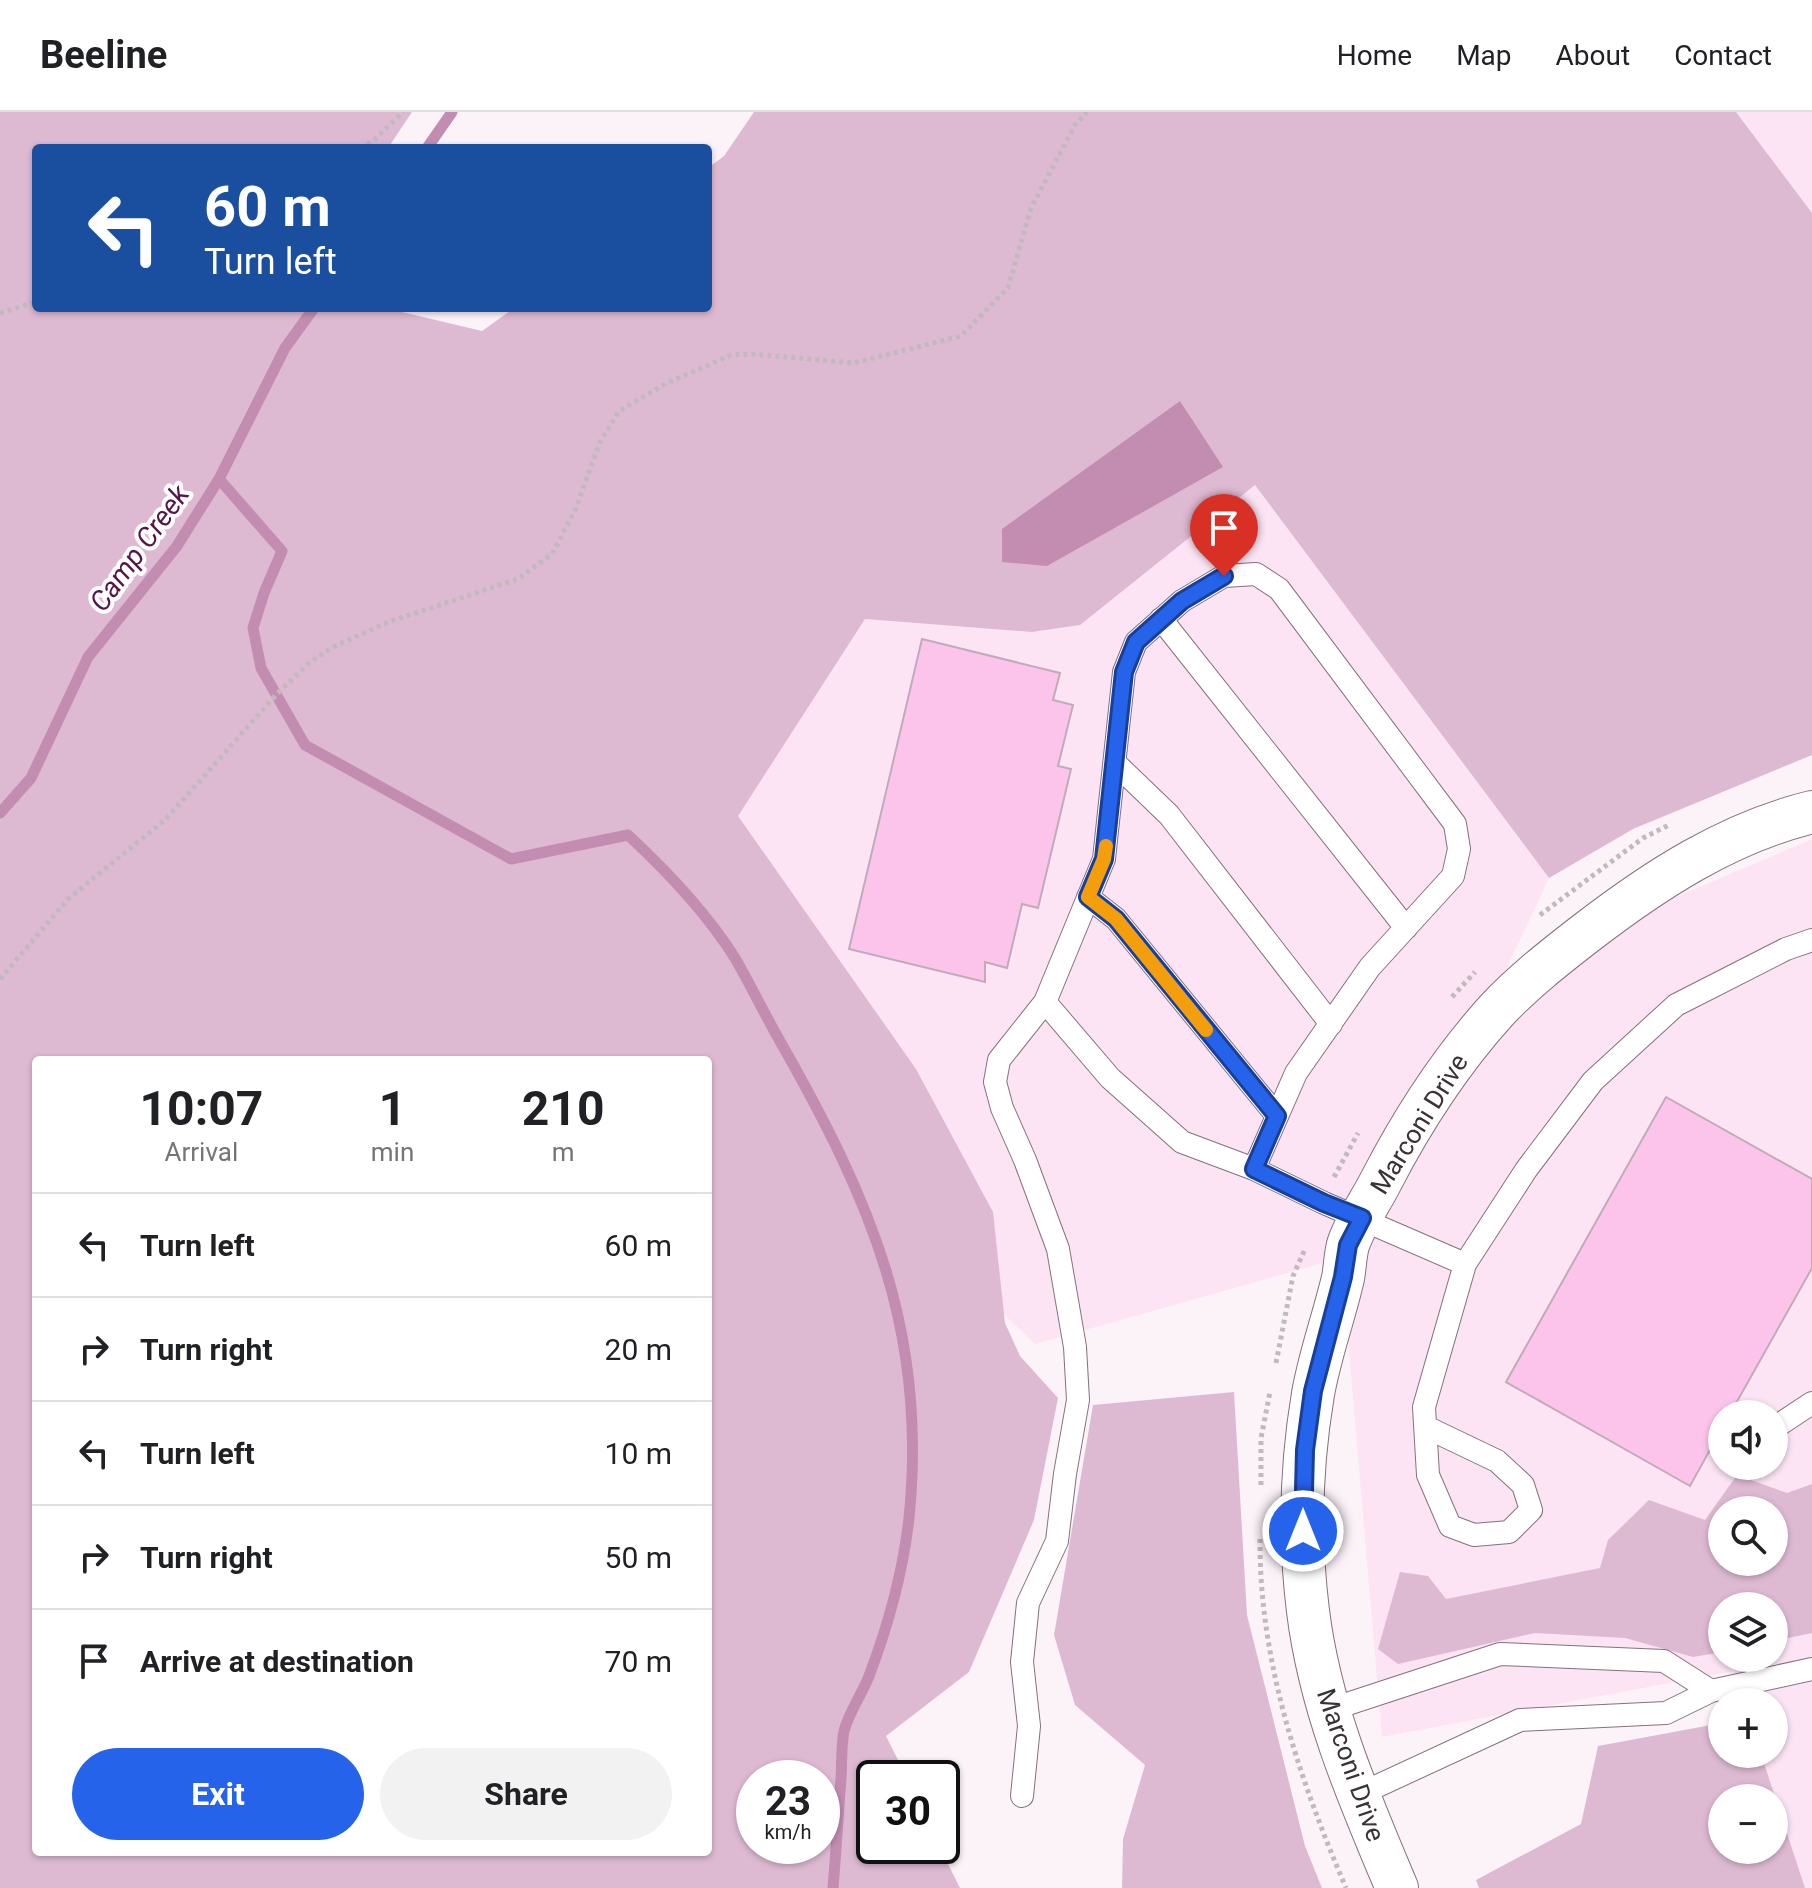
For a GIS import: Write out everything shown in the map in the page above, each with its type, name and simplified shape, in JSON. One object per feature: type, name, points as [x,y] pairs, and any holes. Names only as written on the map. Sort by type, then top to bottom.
[{"type":"street","name":"Marconi Drive","points":[[1397,1888],[1358,1795],[1329,1710],[1308,1613],[1302,1504],[1305,1450],[1313,1391],[1343,1277],[1348,1245],[1402,1141],[1454,1065],[1496,1012],[1523,985],[1640,892],[1706,851],[1812,812]]},
{"type":"lane","points":[[1022,1796],[1029,1726],[1022,1662],[1028,1603],[1057,1541],[1078,1400],[1075,1347],[1058,1249],[1002,1108],[995,1082],[999,1060],[1045,1002],[1104,859],[1124,672],[1136,642],[1182,601],[1224,576],[1256,574],[1279,589],[1455,824],[1459,849],[1453,876],[1370,967],[1296,1073],[1254,1169]]},
{"type":"lane","points":[[1161,619],[1406,928]]},
{"type":"lane","points":[[1115,763],[1169,815],[1331,1024]]},
{"type":"lane","points":[[1088,897],[1116,919],[1277,1116]]},
{"type":"lane","points":[[1426,1427],[1497,1461],[1523,1485],[1531,1510],[1509,1532],[1474,1535],[1450,1526],[1428,1475],[1424,1407],[1465,1264],[1526,1170],[1593,1081],[1676,1005],[1786,949],[1812,940]]},
{"type":"lane","points":[[1045,1002],[1110,1078],[1182,1142],[1254,1169],[1465,1264]]},
{"type":"lane","points":[[1788,1419],[1812,1403]]},
{"type":"lane","points":[[1329,1710],[1500,1654],[1664,1661],[1708,1689]]},
{"type":"lane","points":[[1725,1688],[1812,1669]]},
{"type":"lane","points":[[1358,1795],[1520,1720],[1666,1713],[1708,1692]]},
{"type":"path","points":[[367,144],[403,112]]},
{"type":"path","points":[[0,979],[68,899],[166,819],[276,695],[309,663],[333,647],[391,621],[518,579],[552,554],[576,508],[599,444],[619,411],[667,383],[731,355],[854,363],[961,336],[1008,288],[1031,208],[1075,125],[1087,112]]},
{"type":"path","points":[[0,313],[32,303]]},
{"type":"shaded area","points":[[0,112],[412,112],[391,144],[32,144],[32,312],[402,312],[482,331],[508,312],[712,312],[712,165],[724,156],[754,112],[1736,112],[1812,213],[1812,755],[1633,829],[1549,878],[1255,485],[1080,625],[1032,632],[865,619],[738,816],[916,1069],[993,1212],[1005,1323],[1020,1356],[1058,1398],[1034,1520],[969,1672],[886,1736],[898,1760],[856,1760],[856,1864],[948,1864],[960,1888],[0,1888]]},
{"type":"shaded area","points":[[1736,112],[1812,112],[1812,213]]},
{"type":"shaded area","points":[[1180,401],[1223,467],[1047,566],[1002,562],[1002,529]]},
{"type":"shaded area","points":[[1255,485],[1549,878],[1475,1036],[1643,911],[1812,839],[1812,1888],[1805,1888],[1788,1836],[1788,1784],[1771,1784],[1766,1768],[1788,1768],[1788,1688],[1739,1688],[1734,1672],[1788,1672],[1788,1592],[1708,1592],[1708,1672],[1729,1672],[1382,1737],[1341,1258],[1035,1344],[640,967],[865,619],[1032,632],[1079,625]]},
{"type":"shaded area","points":[[1234,1392],[1247,1615],[1305,1846],[1322,1888],[1122,1888],[1123,1839],[1145,1765],[1075,1705],[1054,1635],[1093,1405]]},
{"type":"shaded area","points":[[1733,1480],[1751,1480],[1787,1493],[1812,1484],[1812,1633],[1788,1638],[1788,1592],[1708,1592],[1708,1654],[1693,1657],[1625,1638],[1535,1633],[1398,1664],[1378,1649],[1400,1572],[1428,1576],[1446,1599],[1600,1568],[1608,1540],[1649,1500],[1705,1520],[1708,1516],[1708,1576],[1788,1576],[1788,1496],[1722,1496]]},
{"type":"shaded area","points":[[1708,1726],[1708,1768],[1766,1768],[1771,1784],[1708,1784],[1708,1864],[1788,1864],[1788,1836],[1805,1888],[1479,1888],[1476,1880],[1581,1824],[1598,1746]]},
{"type":"building","points":[[922,639],[1060,673],[1053,700],[1073,705],[1058,766],[1071,769],[1038,908],[1022,904],[1007,968],[985,962],[985,982],[849,949]]},
{"type":"building","points":[[1666,1097],[1812,1179],[1812,1268],[1738,1400],[1708,1400],[1708,1453],[1690,1486],[1506,1382]]},
{"type":"waterway","name":"Camp Creek","points":[[430,144],[452,112]]},
{"type":"waterway","name":"Camp Creek","points":[[0,813],[31,778],[88,657],[177,546],[219,479],[285,348],[311,312]]},
{"type":"waterway","points":[[219,479],[282,551],[253,628],[261,668],[305,745],[511,859],[628,835],[686,894],[735,958],[842,1158],[886,1270],[901,1328],[910,1388],[913,1451],[909,1518],[894,1598],[869,1676],[844,1731],[833,1888]]},
{"type":"slow traffic","points":[[1106,846],[1104,859],[1088,897],[1116,919],[1206,1030]]},
{"type":"route","points":[[1224,576],[1182,601],[1136,642],[1124,672],[1104,859],[1088,897],[1116,919],[1277,1116],[1254,1169],[1362,1218],[1348,1245],[1343,1277],[1313,1391],[1305,1450],[1303,1531]]}]
